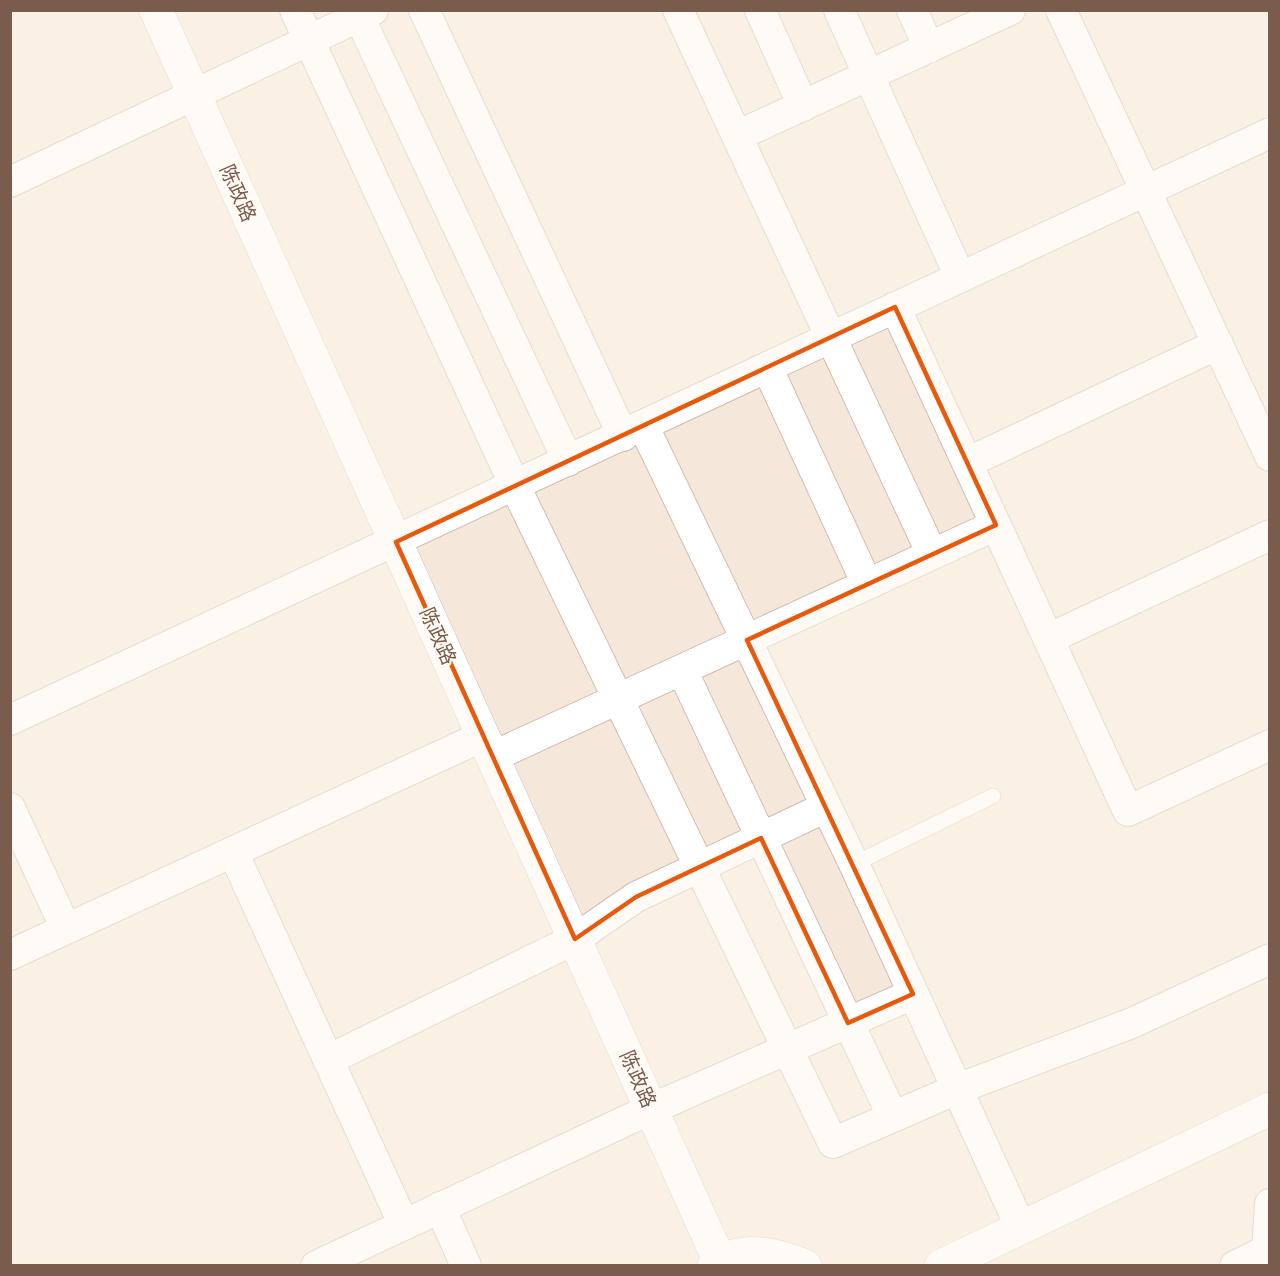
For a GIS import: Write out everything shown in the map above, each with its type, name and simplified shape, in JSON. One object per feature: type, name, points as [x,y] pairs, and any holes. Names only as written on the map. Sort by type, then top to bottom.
[{"type":"street","name":"陈政路","points":[[156,10],[575,939],[717,1264]]},
{"type":"street","points":[[295,10],[515,486],[833,1143],[957,1089],[1132,1023],[1269,959]]},
{"type":"street","points":[[424,10],[633,430],[747,640],[854,864],[1021,1228]]},
{"type":"street","points":[[678,10],[932,554]]},
{"type":"street","points":[[760,10],[803,106]]},
{"type":"street","points":[[839,10],[960,277]]},
{"type":"street","points":[[912,10],[929,48]]},
{"type":"street","points":[[737,136],[1010,10]]},
{"type":"street","points":[[1063,11],[1269,456]]},
{"type":"street","points":[[10,182],[309,41],[362,13],[568,461]]},
{"type":"street","points":[[10,720],[1269,133]]},
{"type":"street","points":[[895,308],[1128,811],[1269,745]]},
{"type":"street","points":[[967,463],[1218,344]]},
{"type":"street","points":[[767,367],[867,584]]},
{"type":"street","points":[[10,955],[232,852],[488,747],[618,699],[996,525]]},
{"type":"street","points":[[1048,639],[1269,535]]},
{"type":"street","points":[[682,670],[893,1117]]},
{"type":"street","points":[[328,1060],[575,939],[636,897],[826,807]]},
{"type":"street","points":[[10,808],[66,929]]},
{"type":"street","points":[[232,852],[404,1225]]},
{"type":"street","points":[[316,1266],[651,1109],[913,994]]},
{"type":"street","points":[[941,1266],[1269,1109]]},
{"type":"street","points":[[1234,1266],[1267,1255],[1269,1204]]},
{"type":"street","points":[[441,1207],[466,1266]]},
{"type":"street","points":[[717,1264],[748,1253],[778,1254],[805,1266]]},
{"type":"lane","points":[[854,864],[993,796]]},
{"type":"highlighted area","points":[[895,307],[996,525],[747,640],[913,994],[848,1023],[761,838],[636,897],[575,939],[396,542]]},
{"type":"shaded area","points":[[11,11],[1269,11],[1269,1265],[11,1265]]}]
